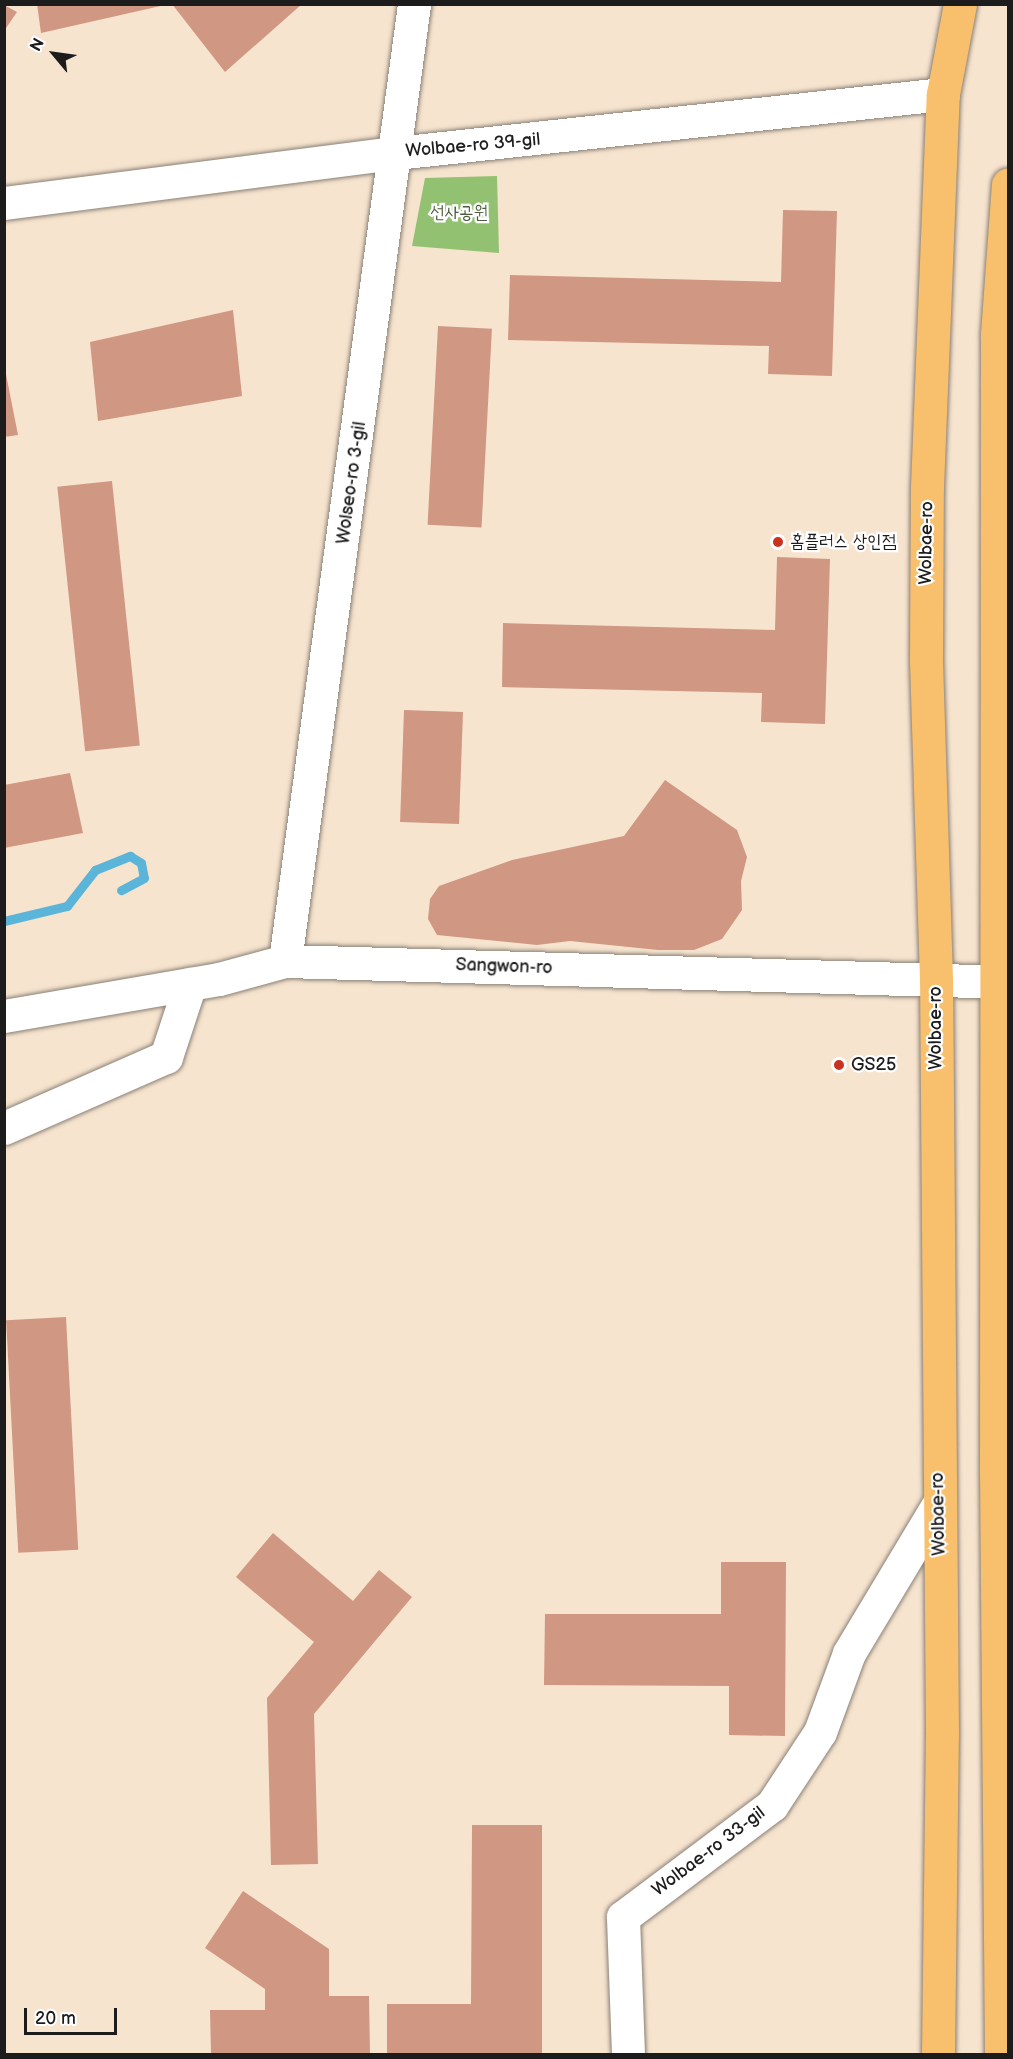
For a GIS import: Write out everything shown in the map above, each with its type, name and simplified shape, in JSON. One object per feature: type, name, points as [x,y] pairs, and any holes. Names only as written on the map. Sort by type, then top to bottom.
[{"type":"main road","name":"Wolbae-ro","points":[[938,2055],[942,1884],[936,979],[926,660],[927,487],[943,94],[960,4]]},
{"type":"main road","points":[[1000,2055],[1003,1875],[1003,508],[997,334],[1008,184]]},
{"type":"street","name":"Wolseo-ro 3-gil","points":[[285,961],[396,153],[414,4]]},
{"type":"street","name":"Wolbae-ro 39-gil","points":[[4,203],[396,153],[943,94]]},
{"type":"street","name":"Sangwon-ro","points":[[4,1016],[190,984],[285,961],[1003,982]]},
{"type":"street","points":[[4,1128],[166,1057],[190,984]]},
{"type":"street","name":"Wolbae-ro 33-gil","points":[[628,2055],[623,1917],[771,1805],[820,1732],[849,1653],[939,1503]]},
{"type":"green space","name":"선사공원","points":[[497,176],[499,253],[412,246],[425,178]]},
{"type":"building","points":[[37,4],[165,4],[165,5],[41,33]]},
{"type":"building","points":[[172,4],[302,4],[225,72]]},
{"type":"building","points":[[4,5],[17,12],[4,31]]},
{"type":"building","points":[[783,210],[837,211],[832,376],[768,374],[769,346],[508,340],[510,275],[781,282]]},
{"type":"building","points":[[233,310],[242,396],[98,421],[90,342]]},
{"type":"building","points":[[438,326],[492,329],[482,528],[428,525]]},
{"type":"building","points":[[4,364],[18,435],[4,437]]},
{"type":"building","points":[[112,481],[140,746],[85,751],[57,487]]},
{"type":"building","points":[[777,557],[830,559],[825,724],[761,722],[762,693],[502,687],[503,623],[775,630]]},
{"type":"building","points":[[404,710],[463,712],[459,824],[400,822]]},
{"type":"building","points":[[70,773],[83,833],[4,848],[4,785]]},
{"type":"building","points":[[665,780],[737,830],[747,857],[741,881],[742,910],[722,939],[694,950],[658,950],[570,941],[537,945],[437,935],[428,919],[430,899],[439,886],[512,860],[624,836]]},
{"type":"building","points":[[66,1317],[78,1550],[18,1553],[6,1320]]},
{"type":"building","points":[[273,1533],[353,1601],[379,1570],[412,1597],[314,1714],[318,1864],[271,1865],[267,1698],[314,1642],[236,1577]]},
{"type":"building","points":[[721,1562],[786,1562],[785,1736],[729,1735],[729,1686],[544,1685],[545,1614],[721,1614]]},
{"type":"building","points":[[472,1825],[542,1825],[542,2054],[387,2054],[387,2004],[471,2004]]},
{"type":"building","points":[[243,1891],[329,1949],[329,1996],[369,1996],[370,2054],[211,2054],[210,2010],[265,2010],[265,1989],[205,1948]]},
{"type":"waterway","points":[[4,921],[67,906],[95,870],[130,856],[141,863],[144,878],[121,890]]},
{"type":"place","name":"홈플러스 상인점","points":[[778,542]]},
{"type":"place","name":"GS25","points":[[839,1065]]}]
